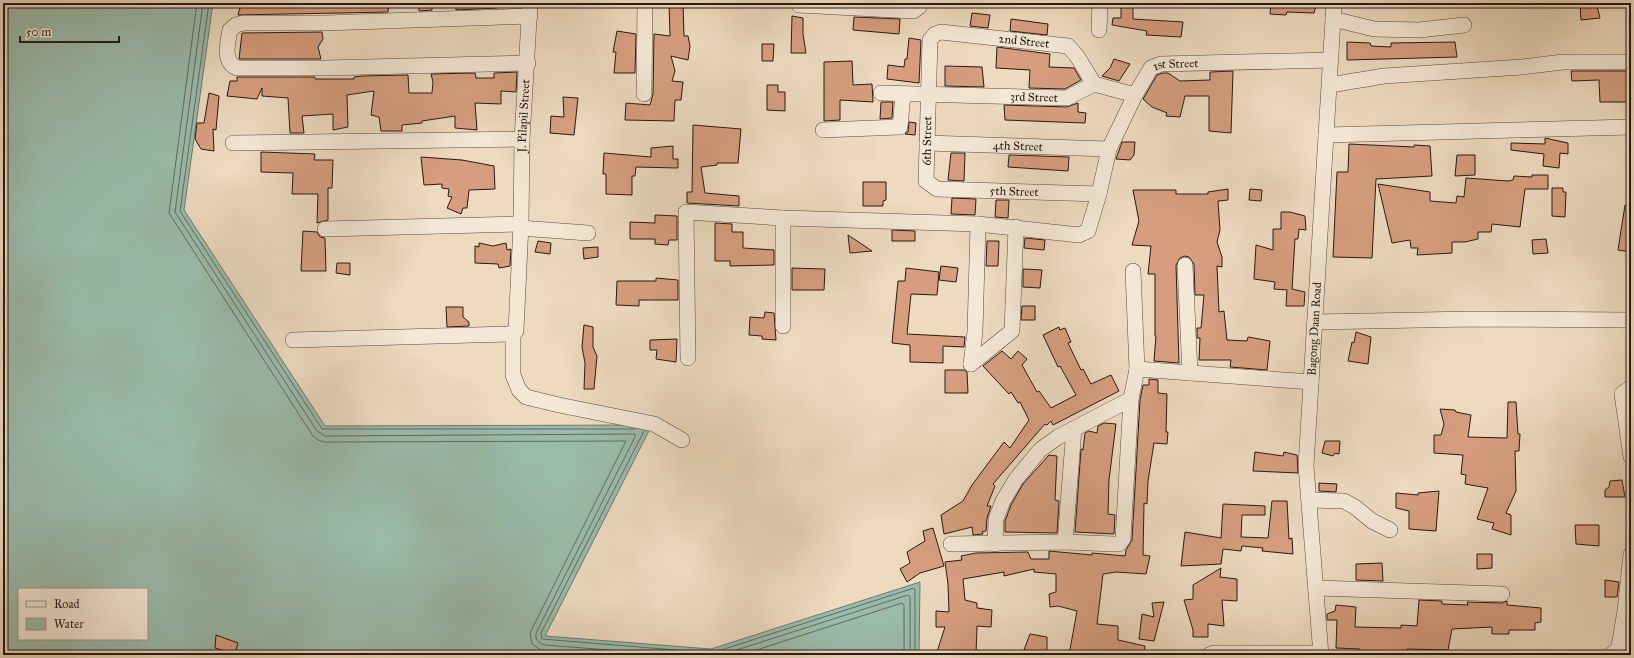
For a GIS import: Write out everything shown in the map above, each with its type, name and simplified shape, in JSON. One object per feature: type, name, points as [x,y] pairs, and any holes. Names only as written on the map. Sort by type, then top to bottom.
[{"type":"street","points":[[644,94],[645,3]]},
{"type":"street","points":[[799,4],[913,10],[919,7],[919,3]]},
{"type":"street","points":[[1099,30],[1100,3]]},
{"type":"street","name":"Bagong Daan Road","points":[[1320,654],[1306,466],[1334,3]]},
{"type":"street","points":[[528,63],[325,68],[237,68],[230,64],[227,57],[230,30],[236,25],[243,23],[325,23],[530,9]]},
{"type":"street","name":"J. Pilapil Street","points":[[530,9],[528,63],[522,139],[521,226],[516,331],[513,334],[513,375],[519,390],[526,397],[654,424],[682,440]]},
{"type":"street","points":[[1333,19],[1374,29],[1419,30],[1464,25]]},
{"type":"street","name":"2nd Street","points":[[935,34],[941,32],[1068,46],[1077,56],[1094,84]]},
{"type":"street","name":"6th Street","points":[[930,185],[926,181],[928,95],[930,40],[935,34]]},
{"type":"street","name":"1st Street","points":[[1016,227],[1079,235],[1088,231],[1100,194],[1108,149],[1135,95],[1151,68],[1161,64],[1330,60]]},
{"type":"street","points":[[1330,84],[1384,76],[1522,67],[1563,62],[1631,62]]},
{"type":"street","points":[[1094,84],[1135,95]]},
{"type":"street","name":"3rd Street","points":[[928,95],[1067,98],[1094,84]]},
{"type":"street","points":[[881,94],[928,95]]},
{"type":"street","points":[[823,130],[900,127],[903,94]]},
{"type":"street","points":[[1326,135],[1631,127]]},
{"type":"street","points":[[233,143],[522,139]]},
{"type":"street","name":"4th Street","points":[[927,143],[1108,149]]},
{"type":"street","name":"5th Street","points":[[930,185],[937,189],[1100,194]]},
{"type":"street","points":[[688,358],[686,212],[783,218],[978,224],[1016,227],[1012,331],[971,364],[975,332],[978,224]]},
{"type":"street","points":[[782,326],[783,218]]},
{"type":"street","points":[[325,229],[521,226],[588,233]]},
{"type":"street","points":[[1185,265],[1190,372]]},
{"type":"street","points":[[951,544],[1065,542],[1119,544],[1123,539],[1131,399],[1137,369],[1133,271]]},
{"type":"street","points":[[1315,322],[1472,319],[1631,320]]},
{"type":"street","points":[[293,340],[513,334]]},
{"type":"street","points":[[1137,369],[1311,382]]},
{"type":"street","points":[[1631,387],[1622,394],[1631,457]]},
{"type":"street","points":[[995,544],[996,519],[1003,501],[1016,479],[1040,450],[1058,437],[1131,399]]},
{"type":"street","points":[[1065,542],[1074,429]]},
{"type":"street","points":[[1309,500],[1344,501],[1355,507],[1372,521],[1390,530]]},
{"type":"street","points":[[1611,655],[1618,649],[1620,641],[1631,554]]},
{"type":"street","points":[[1316,588],[1502,594]]},
{"type":"street","points":[[1209,655],[1214,653],[1320,654]]},
{"type":"water","points":[[3,3],[213,3],[184,210],[325,426],[652,425],[545,636],[711,649],[920,582],[919,655],[3,655]]},
{"type":"building","points":[[241,3],[389,3],[388,12],[238,15]]},
{"type":"building","points":[[419,3],[432,3],[432,10],[419,11]]},
{"type":"building","points":[[456,3],[496,3],[497,8],[456,10]]},
{"type":"building","points":[[669,3],[683,3],[684,36],[688,36],[690,46],[688,60],[671,56],[675,71],[672,81],[683,82],[681,100],[675,100],[674,121],[625,120],[626,103],[650,105],[653,94],[654,34],[670,36]]},
{"type":"building","points":[[1121,3],[1133,3],[1133,19],[1183,22],[1181,37],[1146,35],[1147,31],[1112,25],[1113,18],[1121,18]]},
{"type":"building","points":[[1271,3],[1317,3],[1314,13],[1287,12],[1286,15],[1270,14]]},
{"type":"building","points":[[1580,6],[1597,6],[1600,18],[1581,20]]},
{"type":"building","points":[[972,13],[990,15],[988,28],[970,26]]},
{"type":"building","points":[[792,16],[803,18],[803,34],[806,53],[791,53]]},
{"type":"building","points":[[854,17],[900,19],[899,34],[853,30]]},
{"type":"building","points":[[1011,19],[1048,24],[1047,35],[1010,31]]},
{"type":"building","points":[[617,31],[636,34],[635,73],[614,73],[616,52],[613,52]]},
{"type":"building","points":[[322,32],[323,39],[318,47],[321,59],[239,59],[242,33]]},
{"type":"building","points":[[909,38],[921,40],[919,83],[887,79],[888,65],[904,67],[905,59],[907,59]]},
{"type":"building","points":[[1347,42],[1370,43],[1371,46],[1391,47],[1391,43],[1455,42],[1457,57],[1347,60]]},
{"type":"building","points":[[762,44],[774,44],[773,61],[762,61]]},
{"type":"building","points":[[997,47],[1050,54],[1049,67],[1074,68],[1081,80],[1065,89],[1029,88],[1030,70],[996,68]]},
{"type":"building","points":[[1114,59],[1130,64],[1119,81],[1102,76],[1110,68]]},
{"type":"building","points":[[852,61],[853,85],[872,84],[873,102],[840,100],[840,120],[824,121],[824,62]]},
{"type":"building","points":[[945,66],[982,67],[984,87],[945,86]]},
{"type":"building","points":[[1233,71],[1231,133],[1209,131],[1209,96],[1185,96],[1180,117],[1166,116],[1167,113],[1152,107],[1143,99],[1157,75],[1163,73],[1168,73],[1180,81],[1210,80],[1210,72]]},
{"type":"building","points":[[1571,71],[1631,71],[1631,102],[1600,102],[1599,80],[1572,81]]},
{"type":"building","points":[[517,72],[516,92],[501,91],[501,104],[475,103],[477,130],[455,128],[455,116],[422,121],[422,123],[402,125],[402,131],[381,131],[379,117],[371,115],[374,91],[347,95],[348,127],[333,130],[333,114],[302,116],[304,133],[290,133],[288,98],[262,96],[262,88],[257,99],[227,96],[230,81],[237,81],[237,77],[315,77],[315,79],[354,79],[354,77],[362,76],[408,75],[409,93],[432,93],[433,82],[431,74],[475,73],[476,78],[494,78],[494,73]]},
{"type":"building","points":[[767,85],[778,85],[778,92],[785,92],[785,111],[767,110]]},
{"type":"building","points":[[209,93],[219,96],[216,130],[213,129],[214,151],[201,149],[195,139],[197,123],[204,123]]},
{"type":"building","points":[[563,97],[578,98],[574,135],[550,133],[551,116],[564,117]]},
{"type":"building","points":[[881,102],[893,102],[892,118],[880,119]]},
{"type":"building","points":[[1078,103],[1078,112],[1086,113],[1085,123],[1005,120],[1004,105],[1067,107]]},
{"type":"building","points":[[909,122],[916,123],[915,135],[905,134],[908,132]]},
{"type":"building","points":[[693,125],[741,129],[738,163],[717,163],[717,165],[701,167],[705,193],[739,196],[739,206],[687,203],[687,192],[692,192]]},
{"type":"building","points":[[1545,138],[1568,143],[1568,154],[1560,153],[1559,168],[1543,166],[1544,154],[1511,150],[1511,143],[1545,144]]},
{"type":"building","points":[[1122,142],[1135,142],[1134,155],[1130,160],[1116,159]]},
{"type":"building","points":[[1349,144],[1414,147],[1414,145],[1430,146],[1432,176],[1376,179],[1372,258],[1333,257],[1337,172],[1348,172]]},
{"type":"building","points":[[673,146],[673,159],[678,159],[678,168],[636,167],[635,176],[632,176],[632,195],[606,194],[606,174],[603,174],[604,153],[651,157],[651,148]]},
{"type":"building","points":[[261,152],[315,154],[314,160],[333,160],[332,188],[328,188],[328,220],[317,223],[318,194],[292,194],[293,173],[261,172]]},
{"type":"building","points":[[951,153],[965,153],[964,181],[948,180]]},
{"type":"building","points":[[1009,155],[1069,157],[1068,171],[1008,167]]},
{"type":"building","points":[[1457,155],[1475,155],[1475,175],[1455,176]]},
{"type":"building","points":[[421,157],[462,160],[494,166],[495,189],[469,190],[467,208],[463,208],[461,214],[447,208],[452,197],[448,196],[449,189],[442,188],[442,184],[424,185]]},
{"type":"building","points":[[1532,175],[1548,175],[1548,189],[1525,189],[1520,227],[1492,224],[1491,232],[1478,232],[1478,239],[1465,242],[1452,242],[1452,253],[1417,255],[1418,248],[1411,248],[1410,240],[1392,243],[1378,184],[1430,192],[1430,201],[1456,203],[1457,196],[1464,197],[1466,178],[1508,181],[1513,180],[1514,176],[1532,177]]},
{"type":"building","points":[[863,182],[886,182],[886,200],[883,201],[883,206],[863,206]]},
{"type":"building","points":[[1552,188],[1563,188],[1563,192],[1566,192],[1565,217],[1552,216]]},
{"type":"building","points":[[1228,189],[1228,200],[1218,201],[1220,230],[1217,242],[1222,257],[1222,267],[1217,266],[1219,312],[1224,311],[1227,340],[1247,341],[1248,337],[1270,341],[1267,370],[1230,367],[1231,360],[1199,360],[1200,338],[1197,338],[1197,328],[1201,328],[1204,295],[1195,295],[1194,264],[1189,257],[1185,256],[1180,258],[1176,265],[1179,363],[1154,361],[1156,336],[1155,274],[1148,274],[1151,246],[1132,245],[1139,221],[1133,190],[1176,190],[1176,194],[1208,194],[1208,192]]},
{"type":"building","points":[[1250,189],[1262,190],[1261,201],[1249,200]]},
{"type":"building","points":[[952,198],[976,199],[975,215],[951,214]]},
{"type":"building","points":[[996,200],[1009,200],[1008,218],[995,217]]},
{"type":"building","points":[[1625,205],[1631,206],[1631,252],[1618,250]]},
{"type":"building","points":[[1281,212],[1290,212],[1305,216],[1306,230],[1299,229],[1298,239],[1295,239],[1292,289],[1305,292],[1304,306],[1286,306],[1287,290],[1274,289],[1275,282],[1254,279],[1256,245],[1273,250],[1273,229],[1281,229]]},
{"type":"building","points":[[655,215],[677,216],[677,240],[669,240],[668,245],[655,244],[655,239],[630,239],[630,222],[655,223]]},
{"type":"building","points":[[715,223],[732,224],[732,232],[743,232],[743,248],[774,250],[774,265],[730,266],[730,261],[715,261]]},
{"type":"building","points":[[892,230],[915,231],[915,241],[892,241]]},
{"type":"building","points":[[303,231],[317,232],[320,237],[325,238],[326,271],[301,271]]},
{"type":"building","points":[[848,235],[872,251],[850,253]]},
{"type":"building","points":[[1025,238],[1045,240],[1044,250],[1024,248]]},
{"type":"building","points":[[1546,239],[1548,253],[1533,254],[1532,240]]},
{"type":"building","points":[[538,241],[551,243],[550,254],[535,252]]},
{"type":"building","points":[[987,241],[999,241],[998,266],[986,266]]},
{"type":"building","points":[[479,243],[493,246],[506,243],[507,250],[511,249],[510,266],[499,268],[498,264],[475,263],[475,246],[479,247]]},
{"type":"building","points":[[598,247],[598,257],[584,259],[583,248]]},
{"type":"building","points":[[337,263],[350,263],[350,275],[336,273]]},
{"type":"building","points":[[941,266],[958,268],[956,282],[939,280]]},
{"type":"building","points":[[792,268],[825,269],[824,290],[792,290]]},
{"type":"building","points":[[906,268],[939,272],[937,295],[911,294],[907,334],[965,337],[964,347],[943,346],[943,363],[910,362],[910,345],[892,343],[898,281],[905,281]]},
{"type":"building","points":[[1023,269],[1042,270],[1040,288],[1023,287]]},
{"type":"building","points":[[656,278],[678,280],[678,300],[639,300],[639,306],[616,305],[617,281],[656,281]]},
{"type":"building","points":[[1022,306],[1035,306],[1035,320],[1021,320]]},
{"type":"building","points":[[446,307],[463,307],[463,317],[469,322],[469,326],[447,327]]},
{"type":"building","points":[[765,312],[774,313],[776,340],[762,339],[762,336],[749,335],[750,317],[764,318]]},
{"type":"building","points":[[584,325],[593,327],[593,347],[597,356],[594,389],[584,389],[585,363],[582,347]]},
{"type":"building","points":[[1059,327],[1060,330],[1065,328],[1071,342],[1068,343],[1081,370],[1083,369],[1091,384],[1111,375],[1119,391],[1053,425],[1051,421],[1047,425],[1045,424],[993,484],[995,486],[987,506],[991,506],[987,518],[986,531],[982,532],[983,534],[973,535],[972,527],[944,534],[941,515],[963,501],[972,485],[1004,442],[1010,448],[1029,420],[1020,402],[1018,403],[1011,392],[1009,394],[983,366],[1002,351],[1011,359],[1018,351],[1027,359],[1022,365],[1037,392],[1039,391],[1051,408],[1076,395],[1060,366],[1058,367],[1043,335]]},
{"type":"building","points":[[1356,332],[1371,337],[1368,364],[1348,361]]},
{"type":"building","points":[[677,339],[676,362],[656,359],[657,350],[650,350],[650,340]]},
{"type":"building","points":[[945,370],[964,370],[967,372],[968,393],[945,393]]},
{"type":"building","points":[[1149,379],[1158,380],[1158,393],[1167,394],[1166,432],[1168,432],[1167,444],[1154,443],[1148,481],[1147,504],[1144,503],[1143,555],[1150,556],[1146,574],[1116,572],[1103,574],[1097,624],[1118,626],[1118,640],[1145,646],[1144,655],[1069,655],[1077,611],[1058,606],[1050,607],[1049,594],[1056,592],[1056,574],[1034,572],[1034,569],[1004,576],[1004,572],[963,579],[965,600],[977,603],[977,608],[992,610],[991,627],[977,626],[976,655],[936,655],[945,627],[936,627],[936,611],[949,612],[948,584],[945,562],[962,560],[961,556],[976,553],[1028,552],[1031,559],[1049,559],[1049,551],[1125,556],[1126,550],[1132,540],[1140,400],[1143,385],[1149,385]]},
{"type":"building","points":[[1508,402],[1516,402],[1518,434],[1520,434],[1519,451],[1515,451],[1516,491],[1506,513],[1511,515],[1511,535],[1492,529],[1494,523],[1477,519],[1488,488],[1465,484],[1466,475],[1461,474],[1463,455],[1434,453],[1434,435],[1441,435],[1444,424],[1440,409],[1455,410],[1456,412],[1471,415],[1468,437],[1507,438]]},
{"type":"building","points":[[1104,423],[1116,424],[1109,480],[1108,514],[1115,515],[1114,534],[1075,532],[1081,449],[1083,450],[1085,433],[1089,431],[1097,433],[1098,426]]},
{"type":"building","points":[[1325,441],[1340,441],[1339,454],[1335,453],[1333,456],[1322,453]]},
{"type":"building","points":[[1255,452],[1283,456],[1284,452],[1297,455],[1298,473],[1253,471]]},
{"type":"building","points":[[1049,455],[1057,456],[1055,500],[1059,501],[1057,533],[1005,532],[1005,521],[1011,505],[1023,484]]},
{"type":"building","points":[[1622,480],[1625,497],[1605,497],[1605,490],[1609,487],[1610,481]]},
{"type":"building","points":[[1319,483],[1337,484],[1336,492],[1319,491]]},
{"type":"building","points":[[1439,491],[1436,531],[1409,529],[1409,511],[1396,508],[1396,493],[1418,495],[1418,493]]},
{"type":"building","points":[[1272,501],[1287,501],[1289,539],[1292,538],[1293,554],[1262,551],[1263,548],[1242,546],[1241,551],[1223,549],[1221,564],[1181,566],[1185,532],[1221,538],[1223,504],[1265,506],[1265,515],[1242,515],[1241,537],[1268,538]]},
{"type":"building","points":[[1575,525],[1599,525],[1599,546],[1576,544]]},
{"type":"building","points":[[933,528],[944,566],[920,573],[907,582],[900,569],[910,563],[907,552],[925,541],[923,531]]},
{"type":"building","points":[[1477,554],[1492,554],[1492,568],[1477,569]]},
{"type":"building","points":[[1382,563],[1383,581],[1356,580],[1356,564]]},
{"type":"building","points":[[1221,568],[1220,577],[1237,579],[1237,601],[1222,600],[1224,626],[1208,624],[1208,637],[1193,637],[1193,630],[1184,600],[1193,599],[1193,585]]},
{"type":"building","points":[[1605,580],[1619,582],[1617,597],[1605,597]]},
{"type":"building","points":[[1419,600],[1442,601],[1442,604],[1468,605],[1467,602],[1502,603],[1507,601],[1507,605],[1541,608],[1541,622],[1535,623],[1535,630],[1509,630],[1509,634],[1492,634],[1492,627],[1452,629],[1448,650],[1407,649],[1408,655],[1360,655],[1360,649],[1336,648],[1337,620],[1327,620],[1327,614],[1335,611],[1336,605],[1356,607],[1355,627],[1401,628],[1401,625],[1417,626]]},
{"type":"building","points":[[1164,602],[1154,641],[1139,639],[1142,614],[1154,617],[1152,603]]},
{"type":"building","points":[[1030,634],[1047,637],[1047,655],[1022,655]]},
{"type":"building","points":[[216,635],[238,643],[235,654],[215,648]]}]
